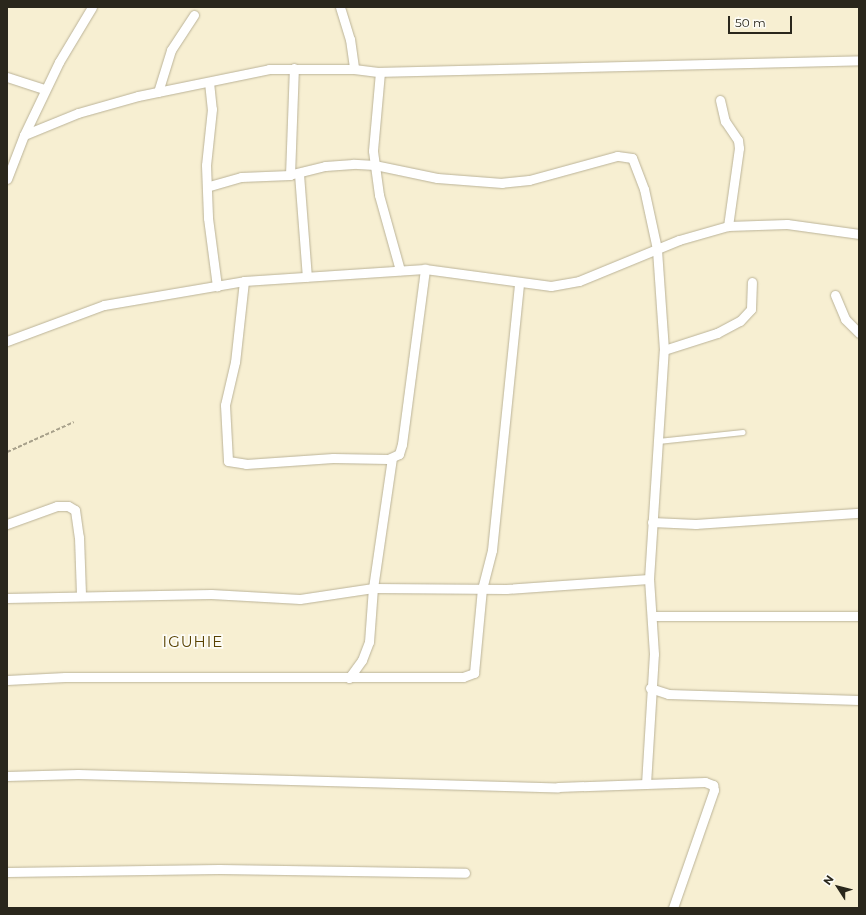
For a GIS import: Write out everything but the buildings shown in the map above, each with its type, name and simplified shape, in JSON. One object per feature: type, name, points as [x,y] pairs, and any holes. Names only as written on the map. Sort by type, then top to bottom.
[{"type":"street","points":[[7,179],[8,168],[45,89],[92,7]]},
{"type":"street","points":[[340,7],[350,39],[354,69]]},
{"type":"street","points":[[158,92],[171,50],[194,15]]},
{"type":"street","points":[[24,135],[78,113],[158,92],[269,69],[354,69],[380,72],[859,60]]},
{"type":"street","points":[[294,68],[295,174],[307,277]]},
{"type":"street","points":[[380,72],[374,129],[375,164],[379,195],[400,270]]},
{"type":"street","points":[[7,77],[45,89]]},
{"type":"street","points":[[209,82],[212,110],[206,152],[207,187],[216,286]]},
{"type":"street","points":[[720,100],[725,121],[738,140],[739,148],[728,226]]},
{"type":"street","points":[[207,187],[241,177],[295,174],[325,166],[375,164],[437,178],[502,183],[627,156],[636,165],[644,189],[657,249],[664,350],[656,441],[649,579],[654,654],[650,688],[646,784]]},
{"type":"street","points":[[7,341],[104,305],[244,281],[425,269],[520,284],[551,286],[574,282],[657,249],[728,226],[786,224],[859,234]]},
{"type":"street","points":[[244,281],[236,362],[225,405],[228,461],[246,464],[333,458],[392,458],[399,454],[402,444],[425,269]]},
{"type":"street","points":[[664,350],[717,333],[740,321],[750,309],[752,282]]},
{"type":"street","points":[[7,680],[65,677],[349,678],[471,675],[477,665],[482,589],[492,550],[520,284]]},
{"type":"street","points":[[835,295],[845,320],[859,333]]},
{"type":"street","points":[[349,678],[362,660],[369,642],[373,588],[392,458]]},
{"type":"street","points":[[7,524],[57,506],[68,506],[75,510],[79,537],[81,595]]},
{"type":"street","points":[[652,522],[696,524],[859,513]]},
{"type":"street","points":[[7,598],[81,595],[211,594],[300,599],[373,588],[482,589],[649,579]]},
{"type":"street","points":[[652,616],[859,616]]},
{"type":"street","points":[[650,688],[668,694],[859,700]]},
{"type":"street","points":[[7,776],[78,774],[558,787],[704,782],[713,785],[714,790],[673,908]]},
{"type":"street","points":[[7,872],[219,869],[465,873]]},
{"type":"lane","points":[[656,441],[743,432]]},
{"type":"path","points":[[7,452],[74,422]]},
{"type":"district","name":"IGUHIE","points":[[193,642]]}]
